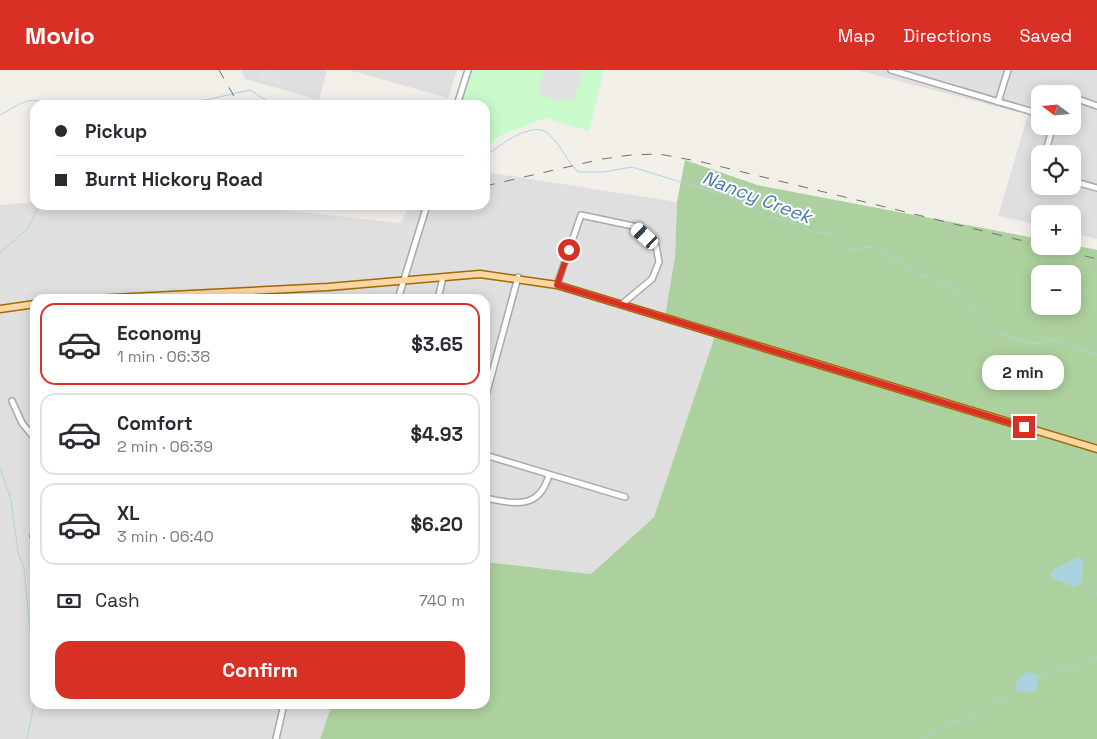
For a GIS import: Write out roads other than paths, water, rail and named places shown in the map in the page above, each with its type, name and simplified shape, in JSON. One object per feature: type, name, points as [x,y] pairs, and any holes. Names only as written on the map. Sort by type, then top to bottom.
[{"type":"main road","points":[[184,294],[403,282],[480,274],[518,277],[557,285],[622,304],[1097,449]]},
{"type":"main road","points":[[0,309],[30,305]]},
{"type":"street","points":[[459,100],[468,70]]},
{"type":"street","points":[[891,70],[1031,111]]},
{"type":"street","points":[[998,102],[1008,70]]},
{"type":"street","points":[[1081,100],[1097,106]]},
{"type":"street","points":[[1081,184],[1097,188]]},
{"type":"street","points":[[399,294],[425,210]]},
{"type":"street","points":[[557,285],[580,215],[633,226],[656,246],[659,262],[652,280],[622,304]]},
{"type":"street","points":[[439,294],[443,277]]},
{"type":"street","points":[[490,373],[518,277]]},
{"type":"street","points":[[12,401],[22,423],[30,433]]},
{"type":"street","points":[[490,457],[625,497]]},
{"type":"street","points":[[490,499],[520,504],[536,498],[546,484],[549,475]]},
{"type":"street","points":[[276,739],[283,709]]},
{"type":"water","points":[[1078,557],[1084,560],[1080,584],[1074,587],[1049,575],[1054,569]]},
{"type":"water","points":[[1031,672],[1038,676],[1036,690],[1026,693],[1016,690],[1019,678]]},
{"type":"waterway","name":"Nancy Creek","points":[[205,100],[250,90],[266,100]]},
{"type":"waterway","name":"Nancy Creek","points":[[0,115],[30,101]]},
{"type":"waterway","name":"Nancy Creek","points":[[490,153],[517,135],[535,130],[543,131],[554,139],[578,172],[604,172],[632,167],[743,201],[766,217],[784,219],[812,232],[831,234],[843,250],[872,247],[907,265],[912,271],[962,292],[979,320],[995,332],[1034,344],[1054,340],[1063,342],[1097,355]]},
{"type":"waterway","points":[[0,253],[28,228],[37,210]]},
{"type":"waterway","points":[[0,467],[11,500],[18,552],[24,569],[30,629]]},
{"type":"waterway","points":[[1081,583],[1097,594]]},
{"type":"waterway","points":[[1038,678],[1070,665],[1079,668],[1097,657]]},
{"type":"waterway","points":[[921,739],[939,728],[957,721],[971,719],[987,705],[1010,697],[1016,690]]},
{"type":"waterway","points":[[27,739],[33,709]]},
{"type":"railway","points":[[219,70],[236,100]]},
{"type":"railway","points":[[490,185],[602,159],[659,154],[702,162],[1031,243]]},
{"type":"railway","points":[[1081,255],[1097,259]]}]
